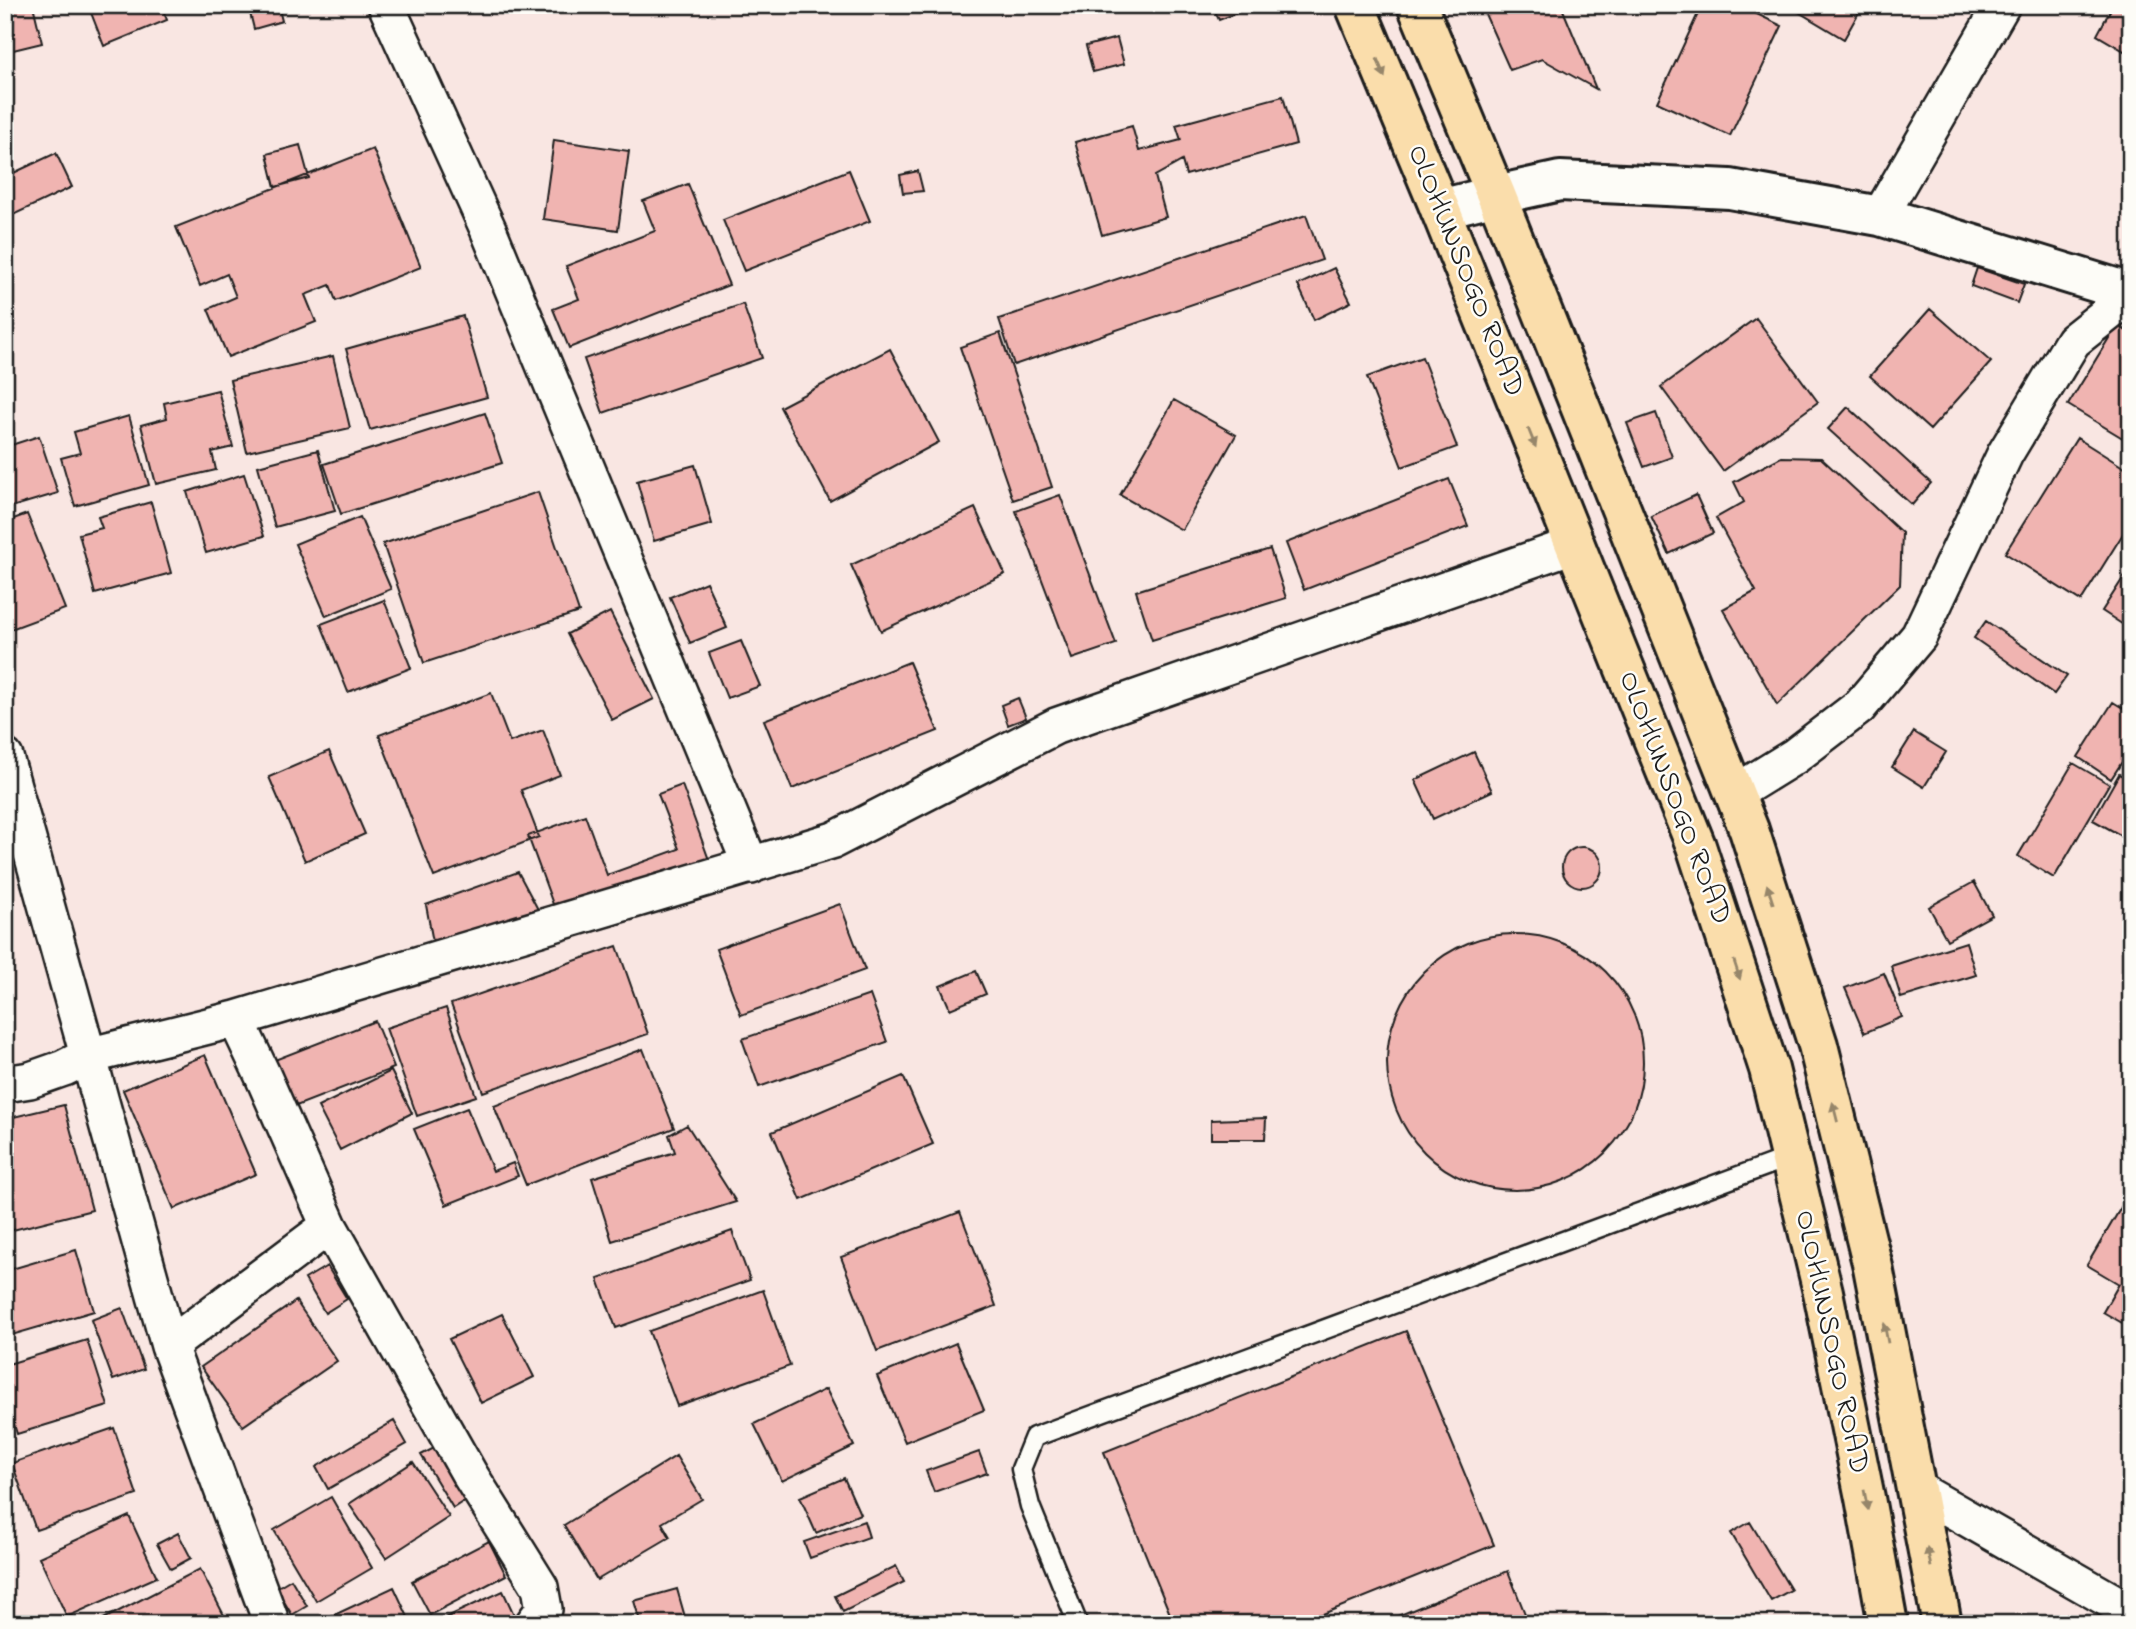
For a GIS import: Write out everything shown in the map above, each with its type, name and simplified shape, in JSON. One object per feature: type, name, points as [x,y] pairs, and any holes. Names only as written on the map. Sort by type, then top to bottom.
[{"type":"main road","name":"OLOHUNSOGO ROAD","points":[[1355,5],[1576,544],[1696,846],[1769,1069],[1825,1305],[1866,1498],[1888,1624]]},
{"type":"main road","name":"OLOHUNSOGO ROAD","points":[[1417,5],[1496,195],[1749,830],[1818,1045],[1873,1267],[1942,1624]]},
{"type":"street","points":[[386,5],[488,229],[751,866]]},
{"type":"street","points":[[1880,216],[2002,5]]},
{"type":"street","points":[[1440,209],[1560,181],[1730,189],[1880,216],[2131,294]]},
{"type":"street","points":[[1735,793],[1795,757],[1859,707],[1919,636],[2005,454],[2073,341],[2131,294]]},
{"type":"street","points":[[5,1084],[30,1080],[88,1056],[236,1019],[834,840],[1056,726],[1576,544]]},
{"type":"street","points":[[5,757],[169,1346],[272,1624]]},
{"type":"street","points":[[236,1019],[329,1226],[470,1475],[540,1587],[544,1609],[533,1624]]},
{"type":"street","points":[[169,1346],[329,1226]]},
{"type":"street","points":[[1916,1489],[2131,1612]]},
{"type":"lane","points":[[1078,1624],[1030,1506],[1021,1469],[1034,1437],[1790,1157]]},
{"type":"building","points":[[5,5],[33,5],[42,43],[5,52]]},
{"type":"building","points":[[88,5],[161,5],[167,20],[104,46]]},
{"type":"building","points":[[248,5],[278,5],[282,21],[254,29]]},
{"type":"building","points":[[1212,5],[1257,5],[1219,20]]},
{"type":"building","points":[[1481,5],[1561,5],[1596,89],[1542,59],[1510,70]]},
{"type":"building","points":[[1702,5],[1738,5],[1782,26],[1730,136],[1657,102]]},
{"type":"building","points":[[1787,5],[1863,5],[1844,39]]},
{"type":"building","points":[[2113,5],[2131,5],[2131,55],[2097,35]]},
{"type":"building","points":[[1117,38],[1124,64],[1093,72],[1086,46]]},
{"type":"building","points":[[1283,96],[1296,144],[1186,175],[1182,161],[1155,176],[1166,217],[1102,235],[1075,142],[1132,126],[1139,151],[1181,140],[1176,125]]},
{"type":"building","points":[[554,140],[629,151],[618,230],[543,219]]},
{"type":"building","points":[[300,145],[309,178],[275,187],[267,154]]},
{"type":"building","points":[[373,149],[421,267],[336,301],[330,285],[305,295],[316,322],[228,357],[208,309],[236,297],[227,274],[200,286],[176,227]]},
{"type":"building","points":[[56,153],[72,187],[13,215],[5,198],[5,177]]},
{"type":"building","points":[[849,170],[870,221],[744,271],[723,220]]},
{"type":"building","points":[[918,171],[923,191],[903,193],[900,175]]},
{"type":"building","points":[[688,184],[729,285],[569,348],[553,309],[579,299],[566,266],[655,231],[643,201]]},
{"type":"building","points":[[1306,215],[1322,260],[1014,365],[999,319]]},
{"type":"building","points":[[1334,268],[1351,302],[1314,320],[1298,285]]},
{"type":"building","points":[[1977,268],[2024,284],[2017,303],[1971,286]]},
{"type":"building","points":[[743,304],[762,358],[603,413],[584,359]]},
{"type":"building","points":[[1930,309],[1991,362],[1930,430],[1870,376]]},
{"type":"building","points":[[463,316],[487,397],[370,430],[346,349]]},
{"type":"building","points":[[1756,318],[1818,402],[1723,471],[1661,387]]},
{"type":"building","points":[[2117,325],[2131,334],[2131,443],[2068,405]]},
{"type":"building","points":[[1000,333],[1052,487],[1013,500],[960,347]]},
{"type":"building","points":[[890,349],[939,442],[830,501],[780,407]]},
{"type":"building","points":[[333,356],[350,428],[247,452],[230,380]]},
{"type":"building","points":[[1422,357],[1457,447],[1402,467],[1367,377]]},
{"type":"building","points":[[218,390],[233,447],[212,452],[216,470],[156,484],[141,425],[167,418],[164,403]]},
{"type":"building","points":[[1174,400],[1236,435],[1182,530],[1120,495]]},
{"type":"building","points":[[1848,407],[1931,483],[1912,505],[1828,429]]},
{"type":"building","points":[[485,413],[502,463],[341,514],[324,464]]},
{"type":"building","points":[[1656,413],[1672,457],[1644,467],[1627,423]]},
{"type":"building","points":[[129,416],[149,485],[75,506],[61,458],[80,453],[74,432]]},
{"type":"building","points":[[39,436],[58,493],[5,509],[5,447]]},
{"type":"building","points":[[2077,438],[2131,472],[2131,521],[2081,601],[2005,553]]},
{"type":"building","points":[[318,450],[335,511],[275,527],[258,466]]},
{"type":"building","points":[[1781,457],[1821,458],[1902,533],[1900,585],[1777,705],[1723,609],[1756,591],[1716,518],[1744,502],[1734,482]]},
{"type":"building","points":[[695,465],[712,524],[654,541],[637,481]]},
{"type":"building","points":[[244,474],[264,536],[206,553],[187,492]]},
{"type":"building","points":[[1449,479],[1468,526],[1304,590],[1286,543]]},
{"type":"building","points":[[538,492],[579,612],[424,663],[383,544]]},
{"type":"building","points":[[1060,495],[1116,644],[1072,659],[1016,511]]},
{"type":"building","points":[[1696,495],[1713,533],[1669,554],[1651,516]]},
{"type":"building","points":[[151,502],[171,573],[95,594],[79,534],[102,528],[98,517]]},
{"type":"building","points":[[975,508],[1005,574],[881,631],[851,565]]},
{"type":"building","points":[[27,514],[65,609],[11,629],[5,614],[5,522]]},
{"type":"building","points":[[360,517],[391,589],[326,616],[295,544]]},
{"type":"building","points":[[1270,549],[1286,598],[1152,640],[1136,591]]},
{"type":"building","points":[[2131,566],[2131,630],[2102,611]]},
{"type":"building","points":[[706,582],[727,628],[690,643],[670,597]]},
{"type":"building","points":[[384,600],[411,668],[348,692],[321,624]]},
{"type":"building","points":[[610,612],[654,699],[612,720],[567,634]]},
{"type":"building","points":[[1986,621],[2067,676],[2054,694],[1974,638]]},
{"type":"building","points":[[741,641],[760,686],[727,698],[709,653]]},
{"type":"building","points":[[909,662],[938,731],[792,789],[764,720]]},
{"type":"building","points":[[491,693],[510,742],[543,730],[560,775],[521,790],[539,837],[434,877],[379,735]]},
{"type":"building","points":[[1018,698],[1026,718],[1008,725],[1001,705]]},
{"type":"building","points":[[2113,702],[2131,713],[2131,748],[2111,779],[2078,757]]},
{"type":"building","points":[[1914,732],[1946,752],[1924,787],[1892,767]]},
{"type":"building","points":[[329,751],[365,834],[305,861],[269,777]]},
{"type":"building","points":[[1474,752],[1492,791],[1433,819],[1415,780]]},
{"type":"building","points":[[2073,763],[2109,784],[2054,878],[2018,856]]},
{"type":"building","points":[[2119,774],[2131,780],[2131,841],[2093,820]]},
{"type":"building","points":[[682,785],[709,860],[557,915],[528,836],[585,815],[607,875],[679,849],[658,794]]},
{"type":"building","points":[[1582,847],[1596,853],[1602,867],[1596,881],[1582,887],[1568,881],[1562,867],[1568,853]]},
{"type":"building","points":[[518,872],[542,917],[435,953],[426,905]]},
{"type":"building","points":[[1974,882],[1992,915],[1947,940],[1929,907]]},
{"type":"building","points":[[840,904],[865,970],[741,1015],[716,949]]},
{"type":"building","points":[[1502,934],[1528,934],[1552,939],[1575,949],[1606,971],[1622,991],[1638,1025],[1643,1062],[1638,1099],[1622,1133],[1606,1153],[1586,1169],[1552,1185],[1528,1190],[1502,1190],[1478,1185],[1455,1175],[1424,1153],[1408,1133],[1392,1099],[1387,1075],[1387,1049],[1392,1025],[1402,1002],[1424,971],[1444,955],[1478,939]]},
{"type":"building","points":[[1966,942],[1976,975],[1901,998],[1891,966]]},
{"type":"building","points":[[617,946],[648,1034],[483,1092],[451,1004]]},
{"type":"building","points":[[976,971],[986,994],[950,1009],[940,986]]},
{"type":"building","points":[[1884,973],[1902,1017],[1864,1033],[1845,988]]},
{"type":"building","points":[[870,995],[887,1042],[759,1087],[742,1039]]},
{"type":"building","points":[[446,1008],[476,1096],[417,1116],[386,1028]]},
{"type":"building","points":[[375,1021],[394,1068],[291,1108],[272,1061]]},
{"type":"building","points":[[643,1049],[674,1128],[526,1185],[494,1106]]},
{"type":"building","points":[[205,1055],[256,1174],[174,1209],[123,1090]]},
{"type":"building","points":[[391,1071],[412,1113],[340,1150],[318,1107]]},
{"type":"building","points":[[903,1076],[933,1144],[801,1200],[772,1132]]},
{"type":"building","points":[[64,1105],[92,1210],[5,1232],[5,1119]]},
{"type":"building","points":[[467,1108],[493,1171],[513,1163],[518,1176],[446,1205],[414,1129]]},
{"type":"building","points":[[1266,1118],[1265,1139],[1211,1139],[1211,1120]]},
{"type":"building","points":[[687,1125],[736,1202],[612,1241],[592,1178],[675,1152],[669,1135]]},
{"type":"building","points":[[2126,1199],[2131,1202],[2131,1328],[2103,1312],[2119,1284],[2087,1265]]},
{"type":"building","points":[[960,1212],[996,1306],[877,1351],[841,1257]]},
{"type":"building","points":[[732,1231],[750,1280],[616,1328],[598,1279]]},
{"type":"building","points":[[76,1250],[94,1311],[5,1337],[5,1271]]},
{"type":"building","points":[[327,1266],[347,1299],[325,1313],[305,1279]]},
{"type":"building","points":[[763,1290],[790,1366],[677,1406],[649,1331]]},
{"type":"building","points":[[296,1301],[337,1361],[243,1426],[201,1367]]},
{"type":"building","points":[[122,1308],[144,1369],[113,1380],[91,1320]]},
{"type":"building","points":[[502,1314],[534,1377],[481,1403],[449,1339]]},
{"type":"building","points":[[1406,1331],[1494,1545],[1298,1624],[1174,1624],[1104,1452]]},
{"type":"building","points":[[87,1340],[108,1406],[17,1434],[5,1396],[5,1365]]},
{"type":"building","points":[[956,1343],[984,1410],[905,1442],[877,1376]]},
{"type":"building","points":[[826,1389],[854,1446],[782,1481],[754,1424]]},
{"type":"building","points":[[394,1421],[407,1444],[328,1489],[316,1467]]},
{"type":"building","points":[[114,1428],[137,1495],[36,1530],[12,1463]]},
{"type":"building","points":[[436,1447],[467,1499],[453,1508],[421,1455]]},
{"type":"building","points":[[979,1452],[987,1473],[934,1492],[926,1471]]},
{"type":"building","points":[[2131,1455],[2131,1471],[2124,1467]]},
{"type":"building","points":[[676,1456],[702,1499],[662,1523],[670,1537],[597,1580],[564,1525]]},
{"type":"building","points":[[413,1462],[449,1517],[386,1558],[349,1504]]},
{"type":"building","points":[[844,1478],[860,1514],[816,1533],[800,1497]]},
{"type":"building","points":[[331,1497],[372,1568],[316,1601],[274,1530]]},
{"type":"building","points":[[129,1516],[157,1577],[67,1617],[39,1557]]},
{"type":"building","points":[[864,1521],[869,1537],[810,1558],[804,1542]]},
{"type":"building","points":[[1750,1522],[1791,1590],[1771,1601],[1731,1533]]},
{"type":"building","points":[[178,1533],[191,1558],[171,1569],[157,1544]]},
{"type":"building","points":[[489,1541],[506,1575],[430,1615],[412,1581]]},
{"type":"building","points":[[896,1566],[904,1582],[843,1612],[835,1596]]},
{"type":"building","points":[[200,1569],[228,1623],[94,1624]]},
{"type":"building","points":[[1508,1571],[1529,1624],[1378,1624]]},
{"type":"building","points":[[291,1579],[307,1606],[292,1615],[276,1588]]},
{"type":"building","points":[[394,1587],[408,1617],[393,1624],[315,1624]]},
{"type":"building","points":[[677,1589],[687,1624],[641,1624],[634,1601]]},
{"type":"building","points":[[503,1591],[517,1621],[511,1624],[436,1622]]}]
